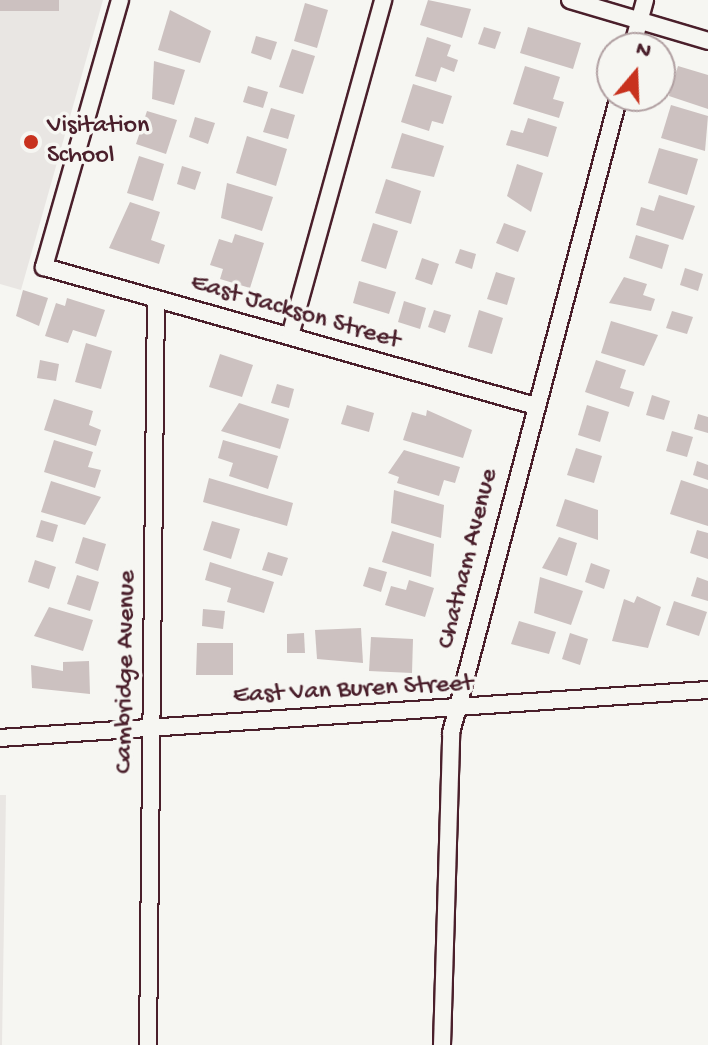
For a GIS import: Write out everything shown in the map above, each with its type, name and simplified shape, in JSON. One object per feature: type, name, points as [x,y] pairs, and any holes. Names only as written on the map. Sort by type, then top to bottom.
[{"type":"street","name":"East Jackson Street","points":[[120,0],[44,267],[532,405]]},
{"type":"street","points":[[290,336],[383,0]]},
{"type":"street","points":[[570,0],[708,41]]},
{"type":"street","points":[[637,32],[645,0]]},
{"type":"street","name":"Chatham Avenue","points":[[442,1045],[456,709],[532,405],[614,112]]},
{"type":"street","name":"Cambridge Avenue","points":[[148,1045],[156,299]]},
{"type":"street","name":"East Van Buren Street","points":[[0,738],[708,690]]},
{"type":"shaded area","name":"Visitation School","points":[[0,0],[103,0],[21,290],[0,284]]},
{"type":"shaded area","points":[[0,795],[6,795],[2,1045],[0,1045]]},
{"type":"building","points":[[0,0],[59,0],[59,11],[0,11]]},
{"type":"building","points":[[428,0],[471,9],[462,38],[420,25]]},
{"type":"building","points":[[305,3],[328,10],[317,48],[294,41]]},
{"type":"building","points":[[170,10],[211,31],[200,63],[158,50]]},
{"type":"building","points":[[484,27],[501,32],[495,49],[478,44]]},
{"type":"building","points":[[528,27],[581,43],[573,69],[520,53]]},
{"type":"building","points":[[256,36],[277,42],[271,60],[251,53]]},
{"type":"building","points":[[427,37],[451,45],[447,56],[458,60],[454,72],[441,67],[436,82],[415,76]]},
{"type":"building","points":[[292,49],[315,56],[303,94],[279,87]]},
{"type":"building","points":[[154,61],[185,70],[174,105],[152,99]]},
{"type":"building","points":[[525,66],[560,77],[553,99],[564,102],[559,118],[513,104]]},
{"type":"building","points":[[678,66],[708,75],[708,109],[676,98]]},
{"type":"building","points":[[413,84],[452,96],[443,124],[432,121],[429,131],[401,122]]},
{"type":"building","points":[[248,86],[268,92],[263,108],[243,102]]},
{"type":"building","points":[[676,106],[708,116],[705,151],[661,138],[669,112],[676,112]]},
{"type":"building","points":[[271,108],[295,115],[288,139],[263,132]]},
{"type":"building","points":[[147,111],[177,120],[166,154],[136,144]]},
{"type":"building","points":[[195,117],[215,123],[208,144],[189,137]]},
{"type":"building","points":[[528,118],[557,127],[548,157],[506,145],[511,130],[523,133]]},
{"type":"building","points":[[402,133],[444,146],[434,177],[391,168]]},
{"type":"building","points":[[247,136],[287,149],[276,186],[236,173]]},
{"type":"building","points":[[659,148],[698,159],[687,195],[648,183]]},
{"type":"building","points":[[139,156],[164,164],[153,201],[127,193]]},
{"type":"building","points":[[517,164],[543,173],[531,212],[507,196]]},
{"type":"building","points":[[182,166],[201,172],[195,190],[177,184]]},
{"type":"building","points":[[386,179],[421,191],[411,224],[375,213]]},
{"type":"building","points":[[227,183],[273,197],[262,231],[221,218]]},
{"type":"building","points":[[659,195],[695,206],[683,240],[636,225],[641,207],[654,211]]},
{"type":"building","points":[[130,202],[160,212],[151,240],[165,245],[159,264],[109,248]]},
{"type":"building","points":[[373,223],[398,231],[386,269],[361,261]]},
{"type":"building","points":[[504,223],[526,231],[518,252],[496,243]]},
{"type":"building","points":[[235,234],[264,243],[250,288],[220,279],[223,269],[210,265],[219,239],[232,243]]},
{"type":"building","points":[[636,235],[669,245],[662,269],[629,258]]},
{"type":"building","points":[[460,249],[476,254],[472,269],[455,263]]},
{"type":"building","points":[[422,258],[439,264],[432,285],[415,279]]},
{"type":"building","points":[[685,268],[703,274],[698,291],[680,285]]},
{"type":"building","points":[[496,272],[515,278],[507,305],[487,299]]},
{"type":"building","points":[[624,277],[647,284],[643,295],[655,299],[651,311],[609,303]]},
{"type":"building","points":[[359,281],[396,292],[389,314],[353,303]]},
{"type":"building","points":[[23,290],[48,298],[39,326],[16,316]]},
{"type":"building","points":[[67,298],[105,310],[96,337],[73,330],[68,343],[45,336],[56,303],[65,306]]},
{"type":"building","points":[[404,301],[426,308],[420,329],[398,322]]},
{"type":"building","points":[[434,310],[451,315],[445,333],[428,327]]},
{"type":"building","points":[[479,310],[503,318],[492,354],[468,347]]},
{"type":"building","points":[[672,311],[693,317],[687,334],[666,328]]},
{"type":"building","points":[[611,321],[658,335],[644,366],[601,353]]},
{"type":"building","points":[[86,343],[112,351],[101,389],[75,382]]},
{"type":"building","points":[[220,354],[253,365],[242,397],[209,387]]},
{"type":"building","points":[[40,360],[59,364],[56,381],[37,378]]},
{"type":"building","points":[[596,360],[626,370],[620,388],[634,392],[629,407],[585,392]]},
{"type":"building","points":[[277,384],[294,389],[289,408],[271,403]]},
{"type":"building","points":[[652,395],[670,401],[664,420],[646,415]]},
{"type":"building","points":[[54,399],[93,411],[89,425],[101,430],[96,446],[44,430]]},
{"type":"building","points":[[239,403],[289,419],[280,449],[221,431]]},
{"type":"building","points":[[347,405],[374,413],[369,432],[341,424]]},
{"type":"building","points":[[587,405],[609,412],[600,442],[578,435]]},
{"type":"building","points":[[427,410],[472,430],[463,458],[403,440],[412,412],[426,416]]},
{"type":"building","points":[[698,414],[708,417],[708,433],[694,429]]},
{"type":"building","points":[[672,431],[693,437],[687,457],[666,451]]},
{"type":"building","points":[[54,440],[93,452],[88,467],[101,470],[95,488],[44,472]]},
{"type":"building","points":[[223,440],[278,456],[268,489],[229,476],[233,463],[218,458]]},
{"type":"building","points":[[576,448],[602,456],[594,483],[567,475]]},
{"type":"building","points":[[404,450],[460,467],[455,483],[444,480],[439,496],[397,483],[399,477],[388,473]]},
{"type":"building","points":[[697,461],[708,465],[708,480],[693,475]]},
{"type":"building","points":[[209,478],[293,503],[287,526],[203,502]]},
{"type":"building","points":[[681,480],[708,489],[708,526],[670,514]]},
{"type":"building","points":[[51,481],[101,497],[85,525],[41,512]]},
{"type":"building","points":[[394,490],[444,505],[441,538],[391,523]]},
{"type":"building","points":[[565,499],[598,510],[598,540],[556,526]]},
{"type":"building","points":[[41,520],[58,525],[53,542],[36,537]]},
{"type":"building","points":[[212,521],[240,529],[231,559],[203,550]]},
{"type":"building","points":[[697,530],[708,533],[708,559],[690,553]]},
{"type":"building","points":[[392,531],[434,544],[431,577],[382,562]]},
{"type":"building","points":[[83,537],[106,544],[98,571],[75,563]]},
{"type":"building","points":[[559,537],[577,543],[567,576],[542,568]]},
{"type":"building","points":[[268,552],[288,558],[282,576],[262,570]]},
{"type":"building","points":[[35,560],[56,567],[49,589],[28,582]]},
{"type":"building","points":[[210,562],[274,582],[264,613],[227,602],[231,588],[205,580]]},
{"type":"building","points":[[591,563],[610,570],[604,589],[585,582]]},
{"type":"building","points":[[369,567],[387,572],[381,592],[363,586]]},
{"type":"building","points":[[77,575],[99,582],[90,611],[67,604]]},
{"type":"building","points":[[540,577],[583,591],[571,625],[534,613]]},
{"type":"building","points":[[697,577],[708,581],[708,601],[691,596]]},
{"type":"building","points":[[409,580],[434,588],[425,617],[385,605],[391,586],[406,590]]},
{"type":"building","points":[[637,596],[661,607],[648,648],[612,641],[624,599],[634,603]]},
{"type":"building","points":[[674,601],[707,612],[699,636],[666,625]]},
{"type":"building","points":[[49,607],[93,620],[83,651],[34,636]]},
{"type":"building","points":[[203,609],[225,611],[223,629],[202,626]]},
{"type":"building","points":[[519,621],[556,632],[549,654],[511,644]]},
{"type":"building","points":[[361,628],[363,663],[317,659],[315,630]]},
{"type":"building","points":[[304,633],[305,653],[287,653],[287,634]]},
{"type":"building","points":[[570,633],[588,639],[580,665],[562,659]]},
{"type":"building","points":[[371,637],[413,639],[412,673],[369,671]]},
{"type":"building","points":[[197,643],[233,643],[233,675],[196,675]]},
{"type":"building","points":[[89,661],[90,694],[32,688],[31,665],[63,671],[63,662]]},
{"type":"place","name":"Visitation School","points":[[31,142]]}]
